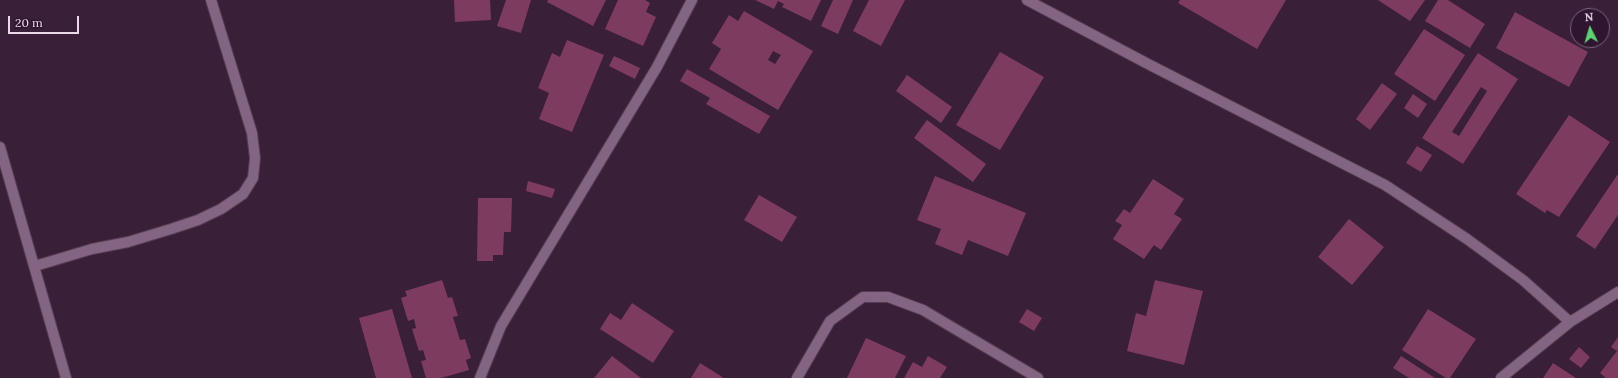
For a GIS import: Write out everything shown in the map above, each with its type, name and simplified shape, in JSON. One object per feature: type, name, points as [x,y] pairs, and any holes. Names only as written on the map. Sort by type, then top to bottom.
[{"type":"street","points":[[35,266],[92,249],[128,242],[192,222],[222,208],[243,194],[253,178],[255,158],[252,133],[211,0]]},
{"type":"street","points":[[480,378],[501,326],[657,67],[692,0]]},
{"type":"street","points":[[1027,0],[1150,65],[1385,185],[1468,238],[1523,280],[1570,322]]},
{"type":"street","points":[[0,147],[66,378]]},
{"type":"street","points":[[1501,378],[1570,322],[1618,292]]},
{"type":"street","points":[[797,378],[830,320],[863,297],[888,297],[923,310],[1038,378]]},
{"type":"building","points":[[454,0],[490,0],[491,20],[455,22]]},
{"type":"building","points":[[506,0],[531,0],[521,33],[497,26]]},
{"type":"building","points":[[548,0],[606,0],[593,26],[547,2]]},
{"type":"building","points":[[618,0],[645,0],[650,3],[646,12],[656,17],[643,46],[605,29]]},
{"type":"building","points":[[755,0],[821,0],[811,21],[782,7],[784,4],[778,1],[774,9]]},
{"type":"building","points":[[833,0],[853,0],[838,34],[821,26]]},
{"type":"building","points":[[869,0],[905,0],[881,46],[853,31]]},
{"type":"building","points":[[1180,0],[1286,0],[1257,49],[1178,3]]},
{"type":"building","points":[[1378,0],[1425,0],[1410,21]]},
{"type":"building","points":[[1438,0],[1448,0],[1485,24],[1470,48],[1425,21]]},
{"type":"building","points":[[744,11],[813,51],[778,110],[709,69],[721,49],[712,43],[729,15],[738,21]],"holes":[[[773,51],[781,55],[775,64],[768,60]]]},
{"type":"building","points":[[1515,12],[1570,42],[1570,48],[1581,48],[1588,52],[1569,87],[1496,48]]},
{"type":"building","points":[[1424,29],[1465,55],[1435,101],[1394,74]]},
{"type":"building","points":[[567,40],[604,55],[572,132],[539,119],[549,93],[538,88],[552,53],[560,57]]},
{"type":"building","points":[[1000,52],[1044,77],[1000,150],[956,125]]},
{"type":"building","points":[[1478,53],[1518,79],[1463,164],[1422,138]],"holes":[[[1481,87],[1487,91],[1459,136],[1452,132]]]},
{"type":"building","points":[[614,56],[640,68],[635,79],[609,66]]},
{"type":"building","points":[[687,69],[770,116],[759,134],[706,104],[710,98],[680,81]]},
{"type":"building","points":[[907,75],[952,107],[941,123],[896,91]]},
{"type":"building","points":[[1382,83],[1397,94],[1370,130],[1356,119]]},
{"type":"building","points":[[1413,94],[1427,104],[1418,118],[1404,108]]},
{"type":"building","points":[[1569,115],[1610,142],[1559,217],[1547,210],[1545,213],[1516,194]]},
{"type":"building","points":[[927,120],[986,164],[973,182],[914,138]]},
{"type":"building","points":[[1417,146],[1432,155],[1421,172],[1406,163]]},
{"type":"building","points":[[1618,174],[1618,215],[1595,249],[1576,236]]},
{"type":"building","points":[[935,176],[1026,213],[1008,256],[968,240],[962,255],[935,244],[941,229],[917,220]]},
{"type":"building","points":[[1153,179],[1184,199],[1174,214],[1182,219],[1161,250],[1154,245],[1144,259],[1113,239],[1122,225],[1115,221],[1124,209],[1130,213]]},
{"type":"building","points":[[528,181],[555,189],[552,198],[526,191]]},
{"type":"building","points":[[759,195],[797,217],[782,242],[744,220]]},
{"type":"building","points":[[478,198],[512,198],[511,232],[504,232],[503,255],[493,255],[493,261],[477,261]]},
{"type":"building","points":[[1349,219],[1384,247],[1352,285],[1318,257]]},
{"type":"building","points":[[442,280],[448,298],[452,297],[458,316],[453,317],[460,340],[465,339],[471,358],[466,360],[469,370],[441,378],[426,378],[421,361],[426,360],[423,350],[419,351],[412,329],[416,328],[414,319],[408,321],[401,298],[407,296],[405,291]]},
{"type":"building","points":[[1155,280],[1203,291],[1184,365],[1127,351],[1136,313],[1146,316]]},
{"type":"building","points":[[632,303],[674,331],[653,363],[600,329],[610,313],[621,320]]},
{"type":"building","points":[[392,309],[412,378],[376,378],[359,318]]},
{"type":"building","points":[[1027,309],[1042,318],[1034,331],[1019,322]]},
{"type":"building","points":[[1428,309],[1476,339],[1450,378],[1446,378],[1402,350]]},
{"type":"building","points":[[1618,337],[1618,378],[1606,378],[1600,373],[1617,351],[1611,347]]},
{"type":"building","points":[[866,338],[906,356],[895,378],[847,378]]},
{"type":"building","points":[[1579,347],[1590,357],[1581,368],[1569,359]]},
{"type":"building","points":[[612,356],[641,378],[594,378]]},
{"type":"building","points":[[928,356],[947,367],[940,378],[904,378],[913,362],[922,367]]},
{"type":"building","points":[[1401,356],[1435,378],[1409,378],[1393,368]]},
{"type":"building","points":[[700,363],[724,378],[691,378]]},
{"type":"building","points":[[1553,363],[1576,378],[1543,378]]}]
